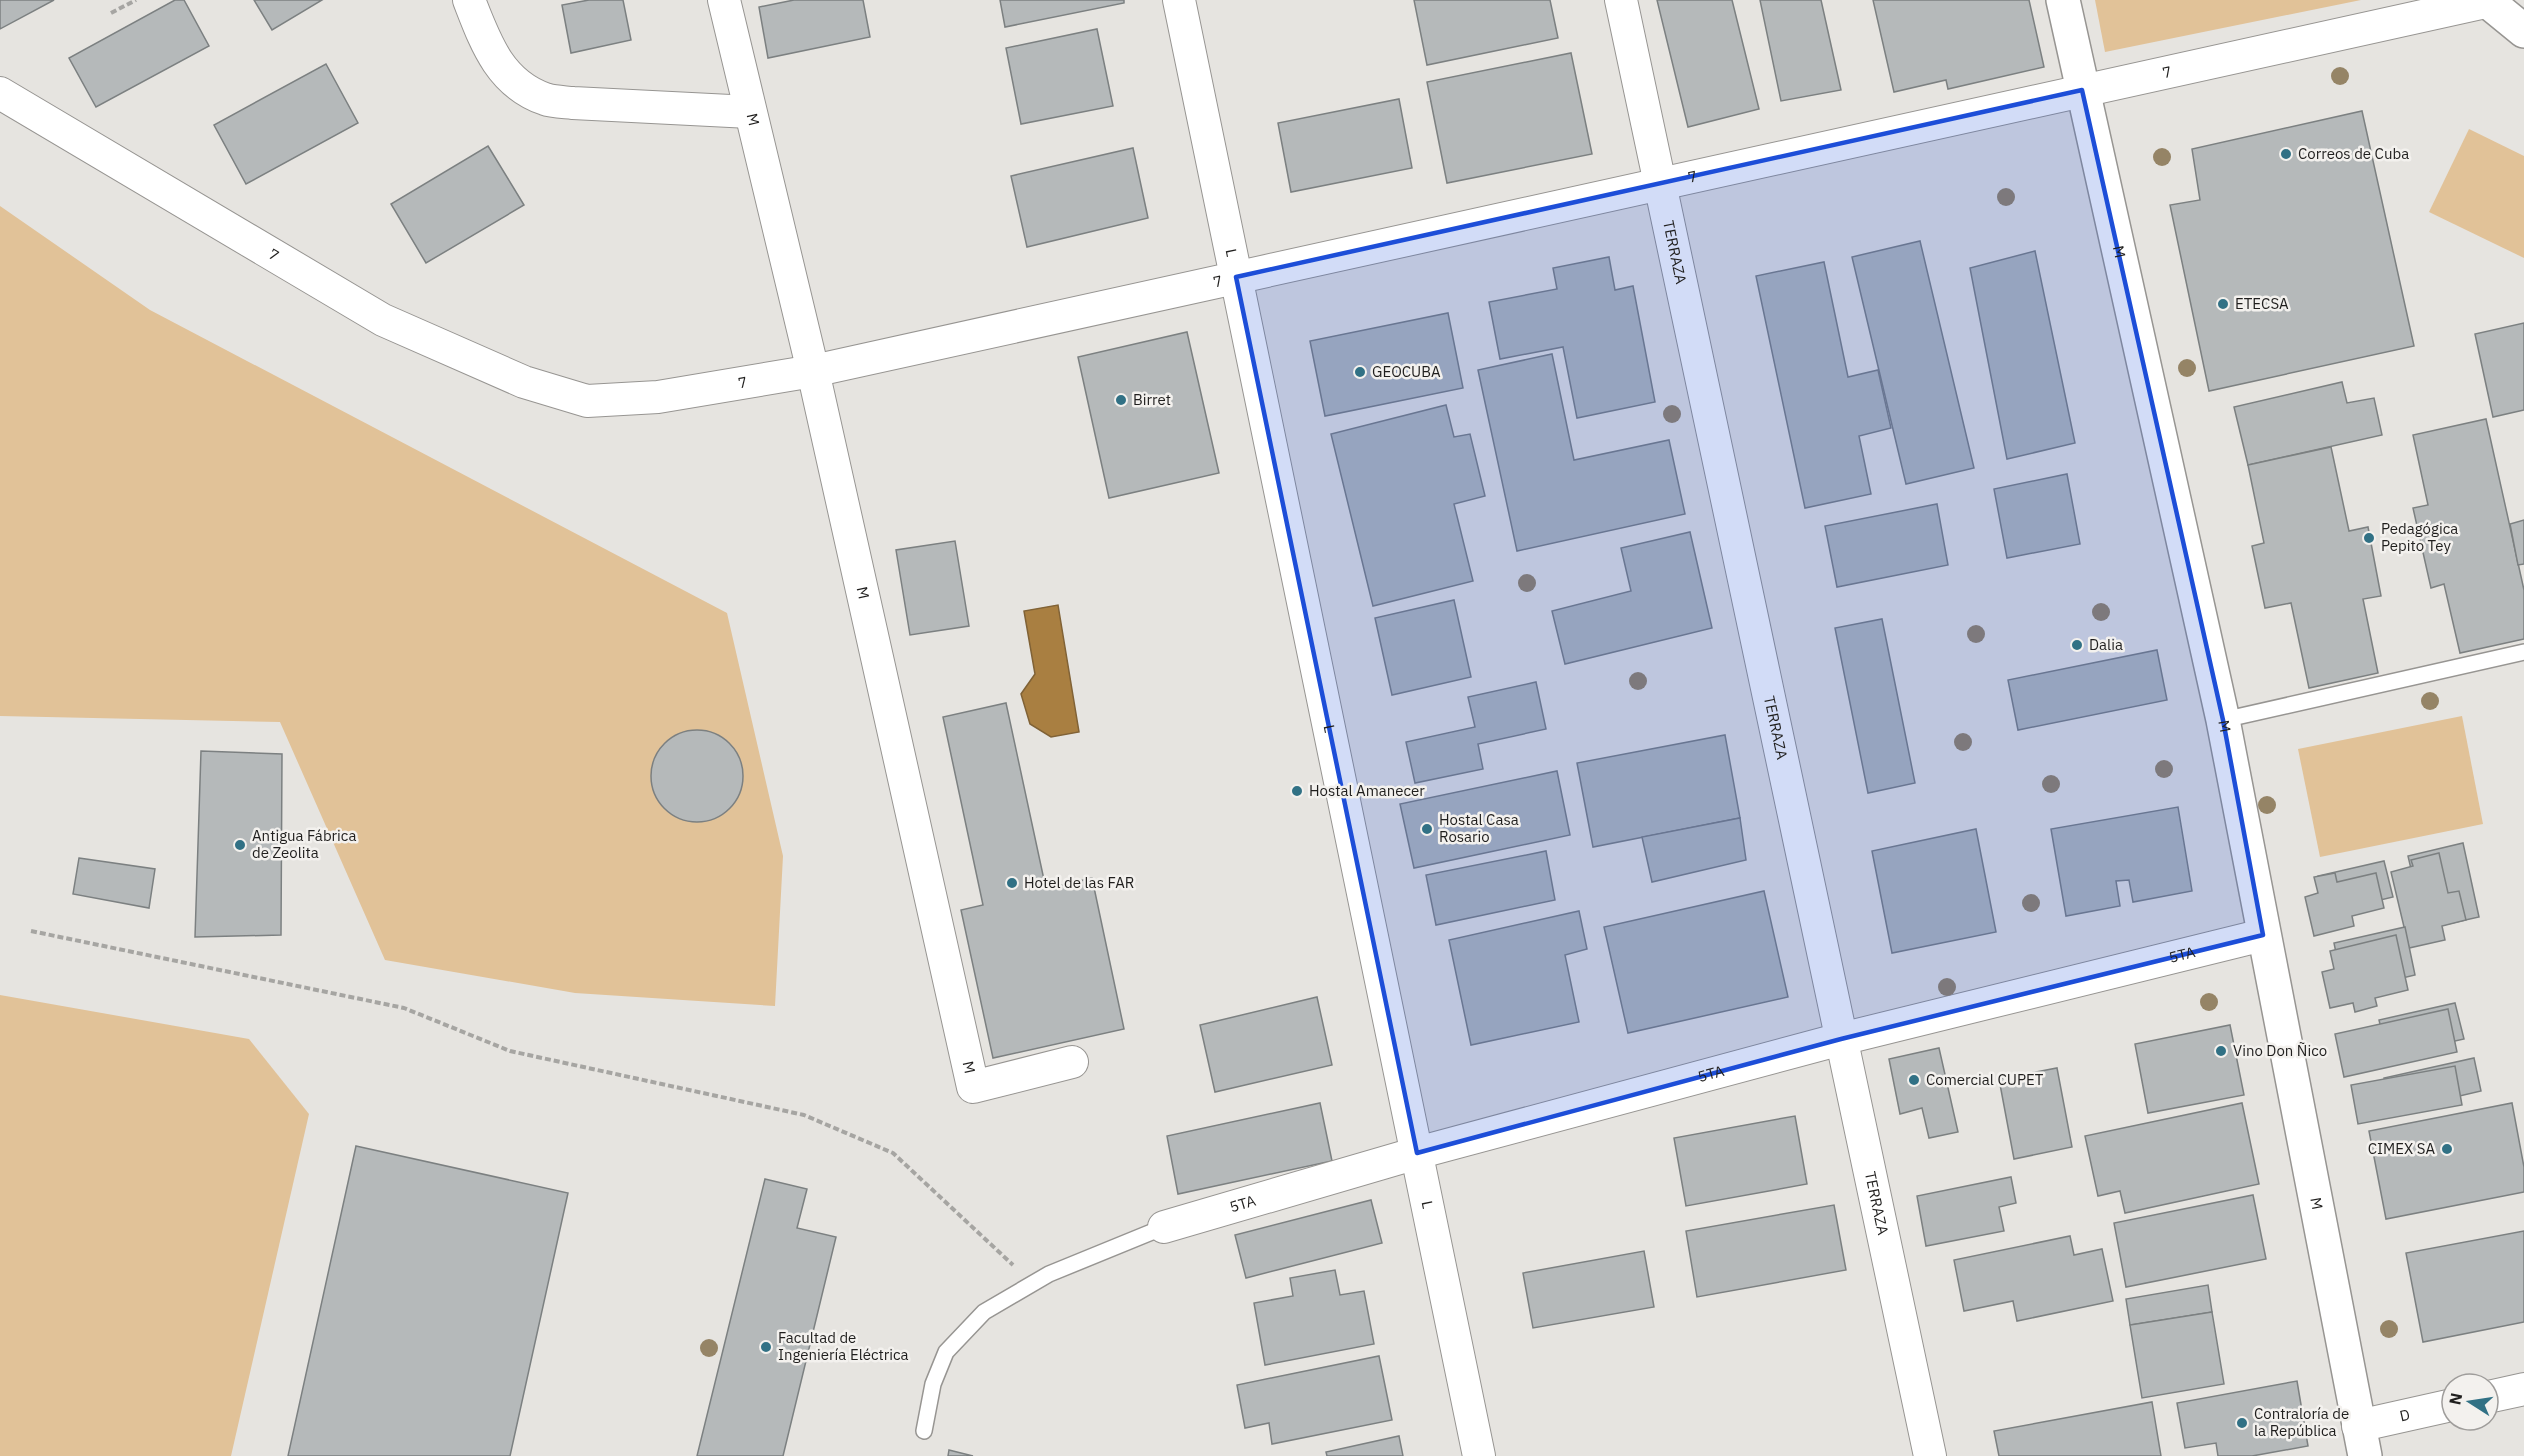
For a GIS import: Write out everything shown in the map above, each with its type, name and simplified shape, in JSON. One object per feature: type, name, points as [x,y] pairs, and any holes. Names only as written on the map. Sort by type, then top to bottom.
[{"type":"street","points":[[469,0],[489,52],[517,85],[546,99],[573,103],[750,112]]},
{"type":"street","name":"M","points":[[724,0],[813,371],[973,1087],[1072,1062]]},
{"type":"street","name":"L","points":[[1179,0],[1479,1456]]},
{"type":"street","name":"TERRAZA","points":[[1621,0],[1930,1456]]},
{"type":"street","name":"M","points":[[2062,0],[2223,720],[2361,1441]]},
{"type":"street","points":[[2490,0],[2524,31]]},
{"type":"street","name":"7","points":[[0,93],[383,320],[524,382],[587,401],[658,397],[813,371],[2490,0]]},
{"type":"street","name":"5TA","points":[[1164,1227],[1417,1153],[1841,1039],[2264,935]]},
{"type":"street","points":[[2500,1394],[2524,1389]]},
{"type":"street","name":"D","points":[[2361,1441],[2440,1410]]},
{"type":"lane","points":[[2223,720],[2524,652]]},
{"type":"lane","points":[[924,1431],[933,1384],[946,1352],[984,1312],[1049,1274],[1164,1227]]},
{"type":"path","points":[[111,13],[136,0]]},
{"type":"path","points":[[31,931],[404,1008],[510,1052],[804,1115],[893,1153],[1033,1284]]},
{"type":"highlighted area","points":[[2082,90],[2223,720],[2263,935],[1841,1039],[1417,1153],[1236,277]]},
{"type":"shaded area","points":[[2095,0],[2361,0],[2105,52]]},
{"type":"shaded area","points":[[2469,129],[2524,156],[2524,258],[2429,212]]},
{"type":"shaded area","points":[[0,206],[150,310],[727,613],[783,856],[775,1006],[575,993],[385,960],[280,722],[0,716]]},
{"type":"shaded area","points":[[1058,605],[1079,732],[1051,737],[1030,724],[1021,694],[1035,674],[1024,611]]},
{"type":"shaded area","points":[[2462,716],[2483,824],[2320,857],[2298,749]]},
{"type":"shaded area","points":[[0,995],[249,1039],[309,1114],[231,1456],[0,1456]]},
{"type":"building","points":[[0,0],[54,0],[0,29]]},
{"type":"building","points":[[175,0],[184,0],[209,46],[96,107],[69,58]]},
{"type":"building","points":[[254,0],[322,0],[272,30]]},
{"type":"building","points":[[589,0],[623,0],[631,40],[571,53],[562,5]]},
{"type":"building","points":[[794,0],[863,0],[870,37],[768,58],[759,7]]},
{"type":"building","points":[[1000,0],[1124,0],[1124,3],[1005,27]]},
{"type":"building","points":[[1414,0],[1550,0],[1558,38],[1427,65]]},
{"type":"building","points":[[1657,0],[1732,0],[1759,109],[1688,127]]},
{"type":"building","points":[[1760,0],[1821,0],[1841,90],[1781,101]]},
{"type":"building","points":[[1873,0],[2029,0],[2044,67],[1948,89],[1946,80],[1894,92]]},
{"type":"building","points":[[1097,29],[1113,106],[1021,124],[1006,48]]},
{"type":"building","points":[[1571,53],[1592,154],[1447,183],[1427,82]]},
{"type":"building","points":[[326,64],[358,123],[246,184],[214,125]]},
{"type":"building","points":[[1399,99],[1412,168],[1291,192],[1278,123]]},
{"type":"building","points":[[2362,111],[2414,346],[2209,391],[2170,205],[2200,200],[2192,149]]},
{"type":"building","points":[[488,146],[524,205],[426,263],[391,204]]},
{"type":"building","points":[[1133,148],[1148,218],[1027,247],[1011,176]]},
{"type":"building","points":[[1920,241],[1974,468],[1906,484],[1852,257]]},
{"type":"building","points":[[2035,251],[2075,443],[2007,459],[1970,268]]},
{"type":"building","points":[[1609,257],[1615,290],[1633,286],[1655,402],[1577,418],[1563,347],[1500,359],[1489,302],[1557,289],[1553,268]]},
{"type":"building","points":[[1824,262],[1848,377],[1878,370],[1891,428],[1859,436],[1871,494],[1805,508],[1756,276]]},
{"type":"building","points":[[1448,313],[1463,388],[1325,416],[1310,341]]},
{"type":"building","points":[[2524,323],[2524,410],[2493,417],[2475,334]]},
{"type":"building","points":[[1187,332],[1219,473],[1109,498],[1078,357]]},
{"type":"building","points":[[1552,354],[1574,460],[1669,440],[1685,514],[1517,551],[1478,370]]},
{"type":"building","points":[[2342,382],[2347,403],[2374,398],[2382,435],[2248,465],[2234,407]]},
{"type":"building","points":[[1446,405],[1454,437],[1470,434],[1485,496],[1454,504],[1473,581],[1373,606],[1331,434]]},
{"type":"building","points":[[2486,419],[2524,590],[2524,639],[2460,653],[2444,584],[2431,588],[2413,508],[2428,505],[2413,435]]},
{"type":"building","points":[[2331,447],[2349,531],[2368,527],[2381,596],[2363,599],[2378,673],[2309,688],[2291,603],[2265,608],[2252,546],[2264,543],[2248,465]]},
{"type":"building","points":[[2067,474],[2080,544],[2007,558],[1994,489]]},
{"type":"building","points":[[1937,504],[1948,565],[1837,587],[1825,526]]},
{"type":"building","points":[[2524,520],[2524,564],[2518,565],[2510,524]]},
{"type":"building","points":[[1690,532],[1712,628],[1565,664],[1552,611],[1631,591],[1621,548]]},
{"type":"building","points":[[955,541],[969,626],[910,635],[896,550]]},
{"type":"building","points":[[1454,600],[1471,677],[1392,695],[1375,618]]},
{"type":"building","points":[[1882,619],[1915,783],[1868,793],[1835,628]]},
{"type":"building","points":[[2157,650],[2167,700],[2018,730],[2008,680]]},
{"type":"building","points":[[1536,682],[1546,729],[1478,744],[1483,769],[1415,783],[1406,742],[1475,727],[1468,697]]},
{"type":"building","name":"Hotel de las FAR","points":[[1006,703],[1046,889],[1092,878],[1124,1029],[993,1058],[961,910],[983,905],[943,717]]},
{"type":"building","points":[[688,730],[706,730],[723,737],[736,750],[743,767],[743,785],[736,802],[723,815],[706,822],[688,822],[671,815],[658,802],[651,785],[651,767],[658,750],[671,737]]},
{"type":"building","points":[[1725,735],[1740,818],[1593,847],[1577,763]]},
{"type":"building","name":"Antigua Fábrica de Zeolita","points":[[201,751],[282,754],[281,935],[195,937]]},
{"type":"building","points":[[1557,771],[1570,835],[1414,868],[1400,804]]},
{"type":"building","points":[[2178,807],[2192,891],[2133,902],[2129,880],[2116,881],[2120,906],[2066,916],[2051,829]]},
{"type":"building","points":[[1740,818],[1746,860],[1652,882],[1642,837]]},
{"type":"building","points":[[1976,829],[1996,932],[1892,953],[1872,851]]},
{"type":"building","points":[[2463,843],[2479,917],[2425,929],[2408,856]]},
{"type":"building","points":[[1546,851],[1555,900],[1436,925],[1426,875]]},
{"type":"building","points":[[2439,853],[2448,893],[2459,891],[2466,920],[2442,926],[2445,940],[2409,948],[2391,872],[2413,866],[2411,860]]},
{"type":"building","points":[[79,858],[155,869],[149,908],[73,894]]},
{"type":"building","points":[[2384,861],[2393,897],[2326,913],[2318,876]]},
{"type":"building","points":[[2335,873],[2337,882],[2376,873],[2384,908],[2352,916],[2354,926],[2314,936],[2305,897],[2318,893],[2314,877]]},
{"type":"building","points":[[1764,891],[1788,997],[1628,1033],[1604,927]]},
{"type":"building","points":[[1579,911],[1587,949],[1565,955],[1579,1022],[1471,1045],[1449,940]]},
{"type":"building","points":[[2405,927],[2415,975],[2344,992],[2334,943]]},
{"type":"building","points":[[2396,935],[2408,990],[2375,998],[2377,1006],[2355,1012],[2353,1003],[2330,1008],[2322,972],[2334,969],[2330,951]]},
{"type":"building","points":[[1317,997],[1332,1065],[1215,1092],[1200,1025]]},
{"type":"building","points":[[2455,1003],[2464,1039],[2388,1056],[2379,1020]]},
{"type":"building","points":[[2448,1009],[2457,1052],[2344,1077],[2335,1034]]},
{"type":"building","points":[[2230,1025],[2244,1095],[2148,1113],[2135,1044]]},
{"type":"building","points":[[1939,1048],[1958,1132],[1929,1138],[1922,1108],[1900,1114],[1889,1059]]},
{"type":"building","points":[[2474,1058],[2481,1091],[2391,1112],[2384,1078]]},
{"type":"building","points":[[2455,1066],[2462,1105],[2358,1124],[2351,1085]]},
{"type":"building","points":[[2057,1068],[2072,1147],[2014,1159],[1999,1079]]},
{"type":"building","points":[[1320,1103],[1332,1161],[1178,1194],[1167,1136]]},
{"type":"building","points":[[2242,1103],[2259,1184],[2125,1213],[2120,1191],[2098,1196],[2085,1136]]},
{"type":"building","name":"CIMEX SA","points":[[2512,1103],[2524,1167],[2524,1192],[2386,1219],[2369,1131]]},
{"type":"building","points":[[1795,1116],[1807,1184],[1686,1206],[1674,1138]]},
{"type":"building","points":[[356,1146],[568,1193],[510,1456],[288,1456]]},
{"type":"building","points":[[2011,1177],[2016,1203],[1999,1207],[2004,1231],[1926,1246],[1917,1196]]},
{"type":"building","name":"Facultad de Ingeniería Eléctrica","points":[[765,1179],[807,1189],[797,1228],[836,1237],[783,1456],[697,1456]]},
{"type":"building","points":[[2253,1195],[2266,1259],[2126,1287],[2114,1223]]},
{"type":"building","points":[[1371,1200],[1382,1243],[1246,1278],[1235,1235]]},
{"type":"building","points":[[1834,1205],[1846,1270],[1697,1297],[1686,1231]]},
{"type":"building","points":[[2524,1231],[2524,1322],[2423,1342],[2406,1253]]},
{"type":"building","points":[[2070,1236],[2074,1255],[2102,1249],[2113,1301],[2017,1321],[2013,1301],[1964,1311],[1954,1260]]},
{"type":"building","points":[[1644,1251],[1654,1307],[1533,1328],[1523,1273]]},
{"type":"building","points":[[1335,1270],[1340,1295],[1364,1291],[1374,1344],[1265,1365],[1254,1303],[1293,1296],[1290,1278]]},
{"type":"building","points":[[2208,1285],[2212,1312],[2130,1325],[2126,1299]]},
{"type":"building","points":[[2212,1312],[2224,1384],[2142,1398],[2130,1325]]},
{"type":"building","points":[[1379,1356],[1392,1420],[1272,1444],[1269,1423],[1245,1428],[1237,1385]]},
{"type":"building","name":"Contraloría de la República","points":[[2297,1381],[2308,1446],[2252,1456],[2218,1456],[2216,1443],[2185,1448],[2177,1403]]},
{"type":"building","points":[[2152,1402],[2161,1456],[1999,1456],[1994,1431]]},
{"type":"building","points":[[1399,1436],[1403,1456],[1327,1456],[1326,1452]]},
{"type":"building","points":[[949,1450],[973,1456],[948,1456]]},
{"type":"place","name":"Correos de Cuba","points":[[2286,154]]},
{"type":"place","name":"ETECSA","points":[[2223,304]]},
{"type":"place","name":"GEOCUBA","points":[[1360,372]]},
{"type":"place","name":"Birret","points":[[1121,400]]},
{"type":"place","name":"Pedagógica Pepito Tey","points":[[2369,538]]},
{"type":"place","name":"Dalia","points":[[2077,645]]},
{"type":"place","name":"Hostal Amanecer","points":[[1297,791]]},
{"type":"place","name":"Hostal Casa Rosario","points":[[1427,829]]},
{"type":"place","name":"Antigua Fábrica de Zeolita","points":[[240,845]]},
{"type":"place","name":"Hotel de las FAR","points":[[1012,883]]},
{"type":"place","name":"Vino Don Ñico","points":[[2221,1051]]},
{"type":"place","name":"Comercial CUPET","points":[[1914,1080]]},
{"type":"place","name":"CIMEX SA","points":[[2447,1149]]},
{"type":"place","name":"Facultad de Ingeniería Eléctrica","points":[[766,1347]]},
{"type":"place","name":"Contraloría de la República","points":[[2242,1423]]}]
